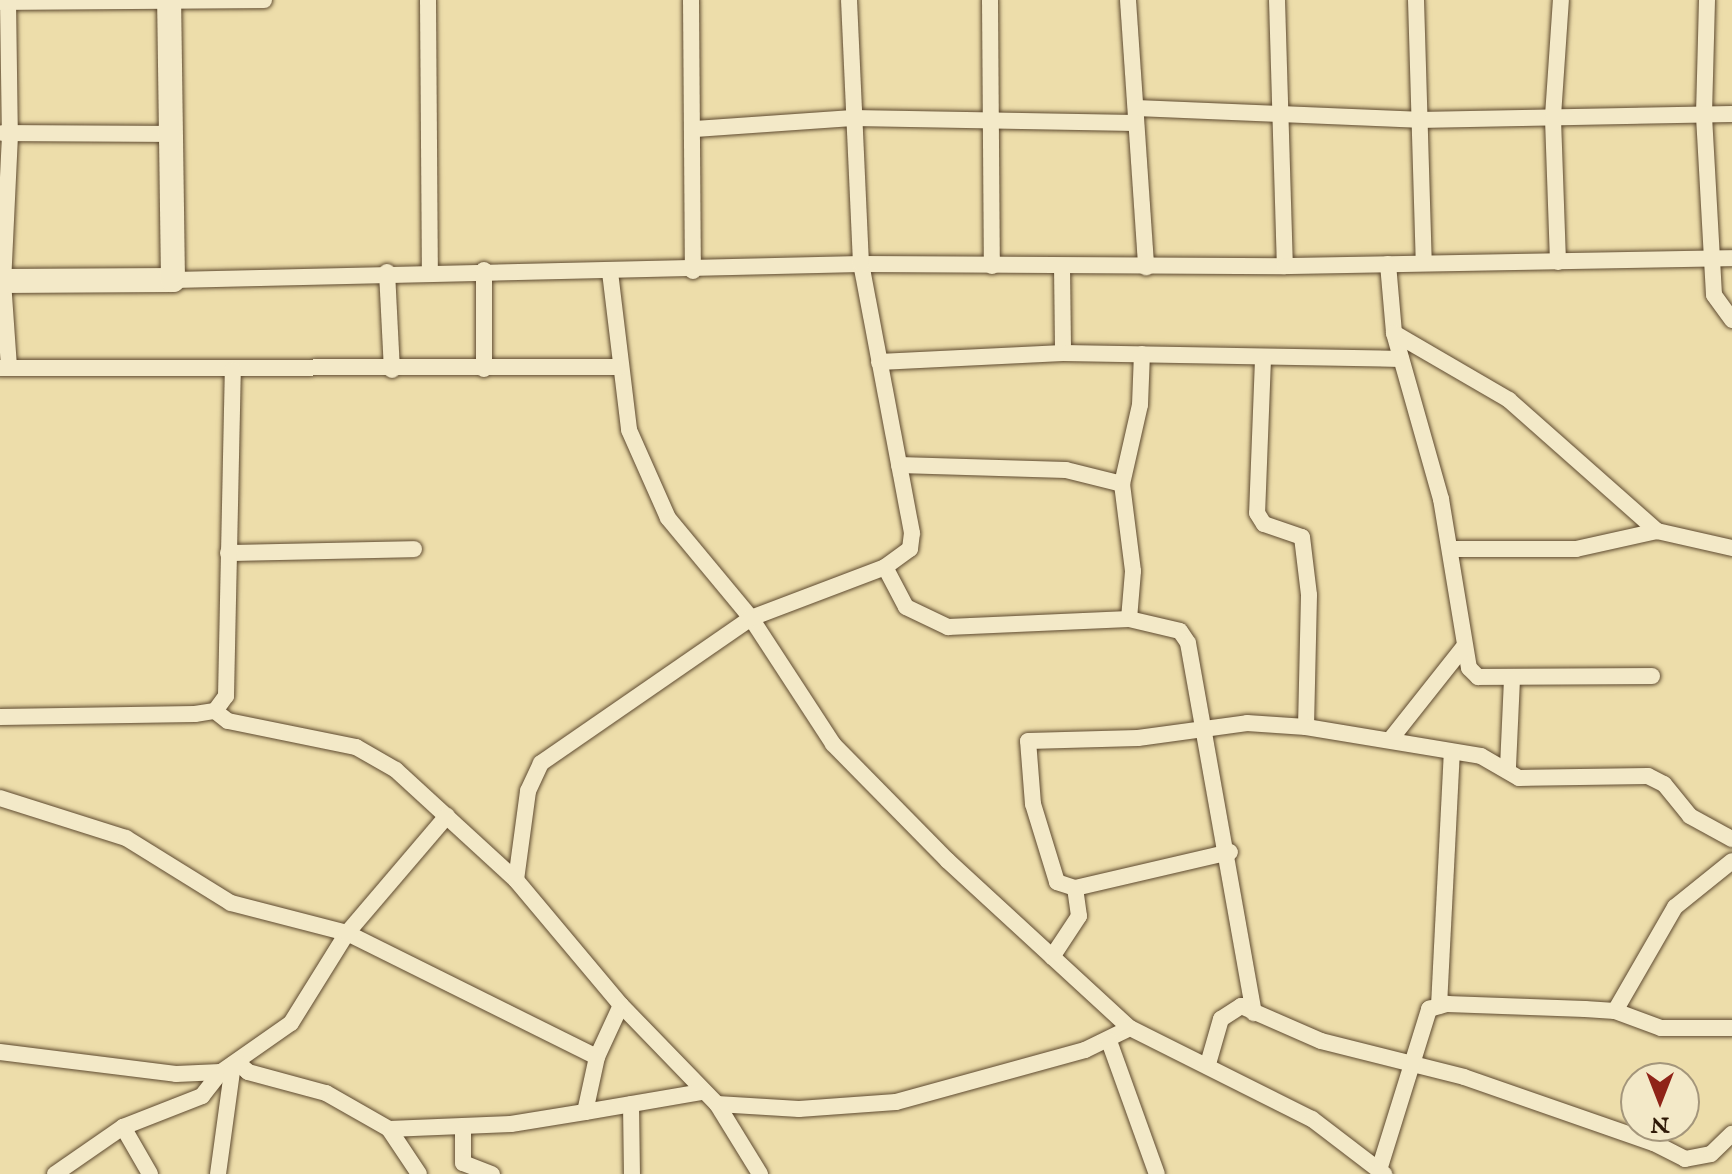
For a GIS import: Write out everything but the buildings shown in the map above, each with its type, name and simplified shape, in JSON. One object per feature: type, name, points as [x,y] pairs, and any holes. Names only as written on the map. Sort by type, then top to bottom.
[{"type":"street","points":[[264,0],[5,1],[4,367],[233,370],[618,367]]},
{"type":"street","points":[[428,0],[430,272]]},
{"type":"street","points":[[691,0],[695,129],[693,271]]},
{"type":"street","points":[[516,880],[528,791],[541,763],[751,618],[885,567],[899,560],[911,541],[861,264],[849,0]]},
{"type":"street","points":[[990,0],[992,266]]},
{"type":"street","points":[[1128,0],[1146,267]]},
{"type":"street","points":[[1277,0],[1285,266]]},
{"type":"street","points":[[1416,0],[1424,263]]},
{"type":"street","points":[[1558,262],[1553,116],[1561,0]]},
{"type":"street","points":[[1707,0],[1704,116],[1714,295],[1732,320]]},
{"type":"street","points":[[169,2],[173,280]]},
{"type":"street","points":[[695,129],[853,118],[1280,112],[1418,120],[1732,114]]},
{"type":"street","points":[[5,133],[173,134]]},
{"type":"street","points":[[2,281],[173,280],[484,270],[693,271],[861,264],[1146,267],[1712,261],[1732,258]]},
{"type":"street","points":[[1388,264],[1394,333],[1452,549],[1463,648],[1478,677],[1652,676]]},
{"type":"street","points":[[1062,266],[1063,353]]},
{"type":"street","points":[[484,270],[484,369]]},
{"type":"street","points":[[387,272],[392,370]]},
{"type":"street","points":[[610,272],[618,367],[629,430],[668,518],[751,618],[833,744],[1052,957],[1130,1028],[1208,1064],[1312,1119],[1381,1172],[1424,1015],[1439,1006],[1615,1011],[1661,1028],[1732,1028]]},
{"type":"street","points":[[1394,333],[1509,400],[1657,531]]},
{"type":"street","points":[[879,362],[1063,353],[1263,359],[1401,359]]},
{"type":"street","points":[[1129,619],[1133,571],[1122,484],[1140,405],[1142,354]]},
{"type":"street","points":[[1263,359],[1257,513],[1264,524],[1302,537],[1309,595],[1306,727]]},
{"type":"street","points":[[215,711],[226,696],[229,668],[228,553],[233,370]]},
{"type":"street","points":[[899,465],[1066,470],[1122,484]]},
{"type":"street","points":[[1452,549],[1576,549],[1657,531],[1732,548]]},
{"type":"street","points":[[228,553],[414,549]]},
{"type":"street","points":[[885,567],[906,607],[948,627],[1129,619],[1180,631],[1188,643],[1230,852],[1254,1013]]},
{"type":"street","points":[[1390,740],[1463,648]]},
{"type":"street","points":[[1508,767],[1512,678]]},
{"type":"street","points":[[0,717],[215,711],[228,721],[356,747],[396,770],[516,880],[621,1005],[702,1092],[717,1104],[760,1174]]},
{"type":"street","points":[[1230,852],[1075,888],[1057,882],[1033,804],[1028,741],[1138,738],[1204,726],[1306,727],[1452,752],[1508,767],[1519,778],[1648,776],[1664,784],[1690,816],[1732,839]]},
{"type":"street","points":[[1439,1006],[1452,752]]},
{"type":"street","points":[[0,798],[126,838],[231,903],[347,933],[597,1057]]},
{"type":"street","points":[[55,1174],[123,1127],[202,1096],[230,1066],[291,1023],[347,933],[447,816]]},
{"type":"street","points":[[1615,1011],[1675,907],[1732,861]]},
{"type":"street","points":[[1052,957],[1079,916],[1075,888]]},
{"type":"street","points":[[585,1112],[597,1057],[621,1005]]},
{"type":"street","points":[[1208,1064],[1221,1019],[1241,1006],[1321,1041],[1411,1061],[1654,1143],[1684,1167],[1711,1154],[1732,1134]]},
{"type":"street","points":[[717,1104],[799,1109],[896,1102],[1109,1041],[1130,1028]]},
{"type":"street","points":[[1109,1041],[1154,1167],[1141,1174]]},
{"type":"street","points":[[0,1052],[176,1074],[230,1066],[326,1093],[389,1129],[419,1174]]},
{"type":"street","points":[[218,1174],[230,1066]]},
{"type":"street","points":[[389,1129],[463,1128],[702,1092]]},
{"type":"street","points":[[631,1104],[632,1174]]},
{"type":"street","points":[[123,1127],[150,1174]]},
{"type":"street","points":[[463,1128],[463,1163],[492,1174]]}]
